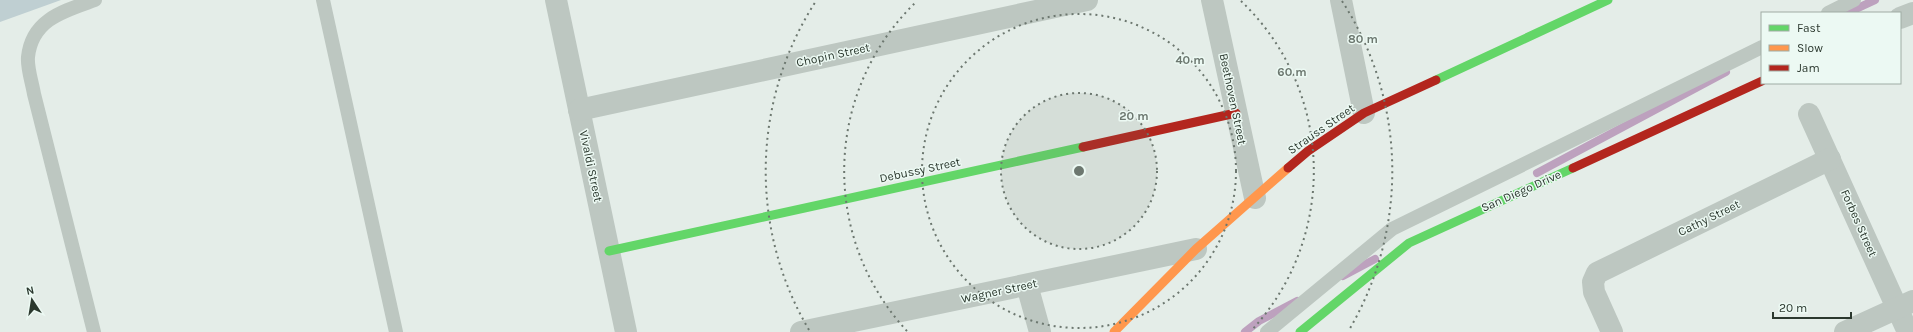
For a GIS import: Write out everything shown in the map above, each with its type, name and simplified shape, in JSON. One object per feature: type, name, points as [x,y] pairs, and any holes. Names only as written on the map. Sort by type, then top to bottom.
[{"type":"street","name":"Vivaldi Street","points":[[556,0],[626,332]]},
{"type":"street","name":"Chopin Street","points":[[579,110],[1087,0]]},
{"type":"street","name":"Beethoven Street","points":[[1212,0],[1255,198]]},
{"type":"street","points":[[1341,0],[1364,113]]},
{"type":"street","name":"Strauss Street","points":[[1114,332],[1196,249],[1308,150],[1364,113],[1608,0]]},
{"type":"street","points":[[1901,18],[1913,13]]},
{"type":"street","name":"San Diego Drive","points":[[1300,332],[1409,243],[1761,81]]},
{"type":"street","name":"Debussy Street","points":[[609,251],[1236,113]]},
{"type":"street","name":"Forbes Street","points":[[1810,114],[1830,159],[1905,305],[1908,332]]},
{"type":"street","name":"Cathy Street","points":[[1612,332],[1594,292],[1593,282],[1597,273],[1830,159]]},
{"type":"street","name":"Wagner Street","points":[[801,332],[1196,249]]},
{"type":"street","points":[[1027,285],[1040,332]]},
{"type":"street","points":[[1845,332],[1905,305]]},
{"type":"lane","points":[[94,0],[50,18],[34,33],[28,57],[34,94],[94,332]]},
{"type":"lane","points":[[323,0],[396,332]]},
{"type":"lane","points":[[1830,12],[1854,0]]},
{"type":"lane","points":[[1267,332],[1392,229],[1761,47]]},
{"type":"shaded area","points":[[0,0],[61,0],[0,22]]},
{"type":"waterway","points":[[1849,12],[1875,0]]},
{"type":"waterway","points":[[1537,173],[1726,72]]},
{"type":"waterway","points":[[1343,276],[1375,259]]},
{"type":"waterway","points":[[1245,332],[1259,321],[1297,301]]},
{"type":"traffic: fast","points":[[1436,80],[1608,0]]},
{"type":"traffic: fast","points":[[609,251],[1083,147]]},
{"type":"traffic: fast","points":[[1300,332],[1409,243],[1573,168]]},
{"type":"traffic: slow","points":[[1114,332],[1196,249],[1288,168]]},
{"type":"traffic: jam","points":[[1288,168],[1308,151],[1364,113],[1436,80]]},
{"type":"traffic: jam","points":[[1573,168],[1761,81]]},
{"type":"traffic: jam","points":[[1083,147],[1236,113]]}]
